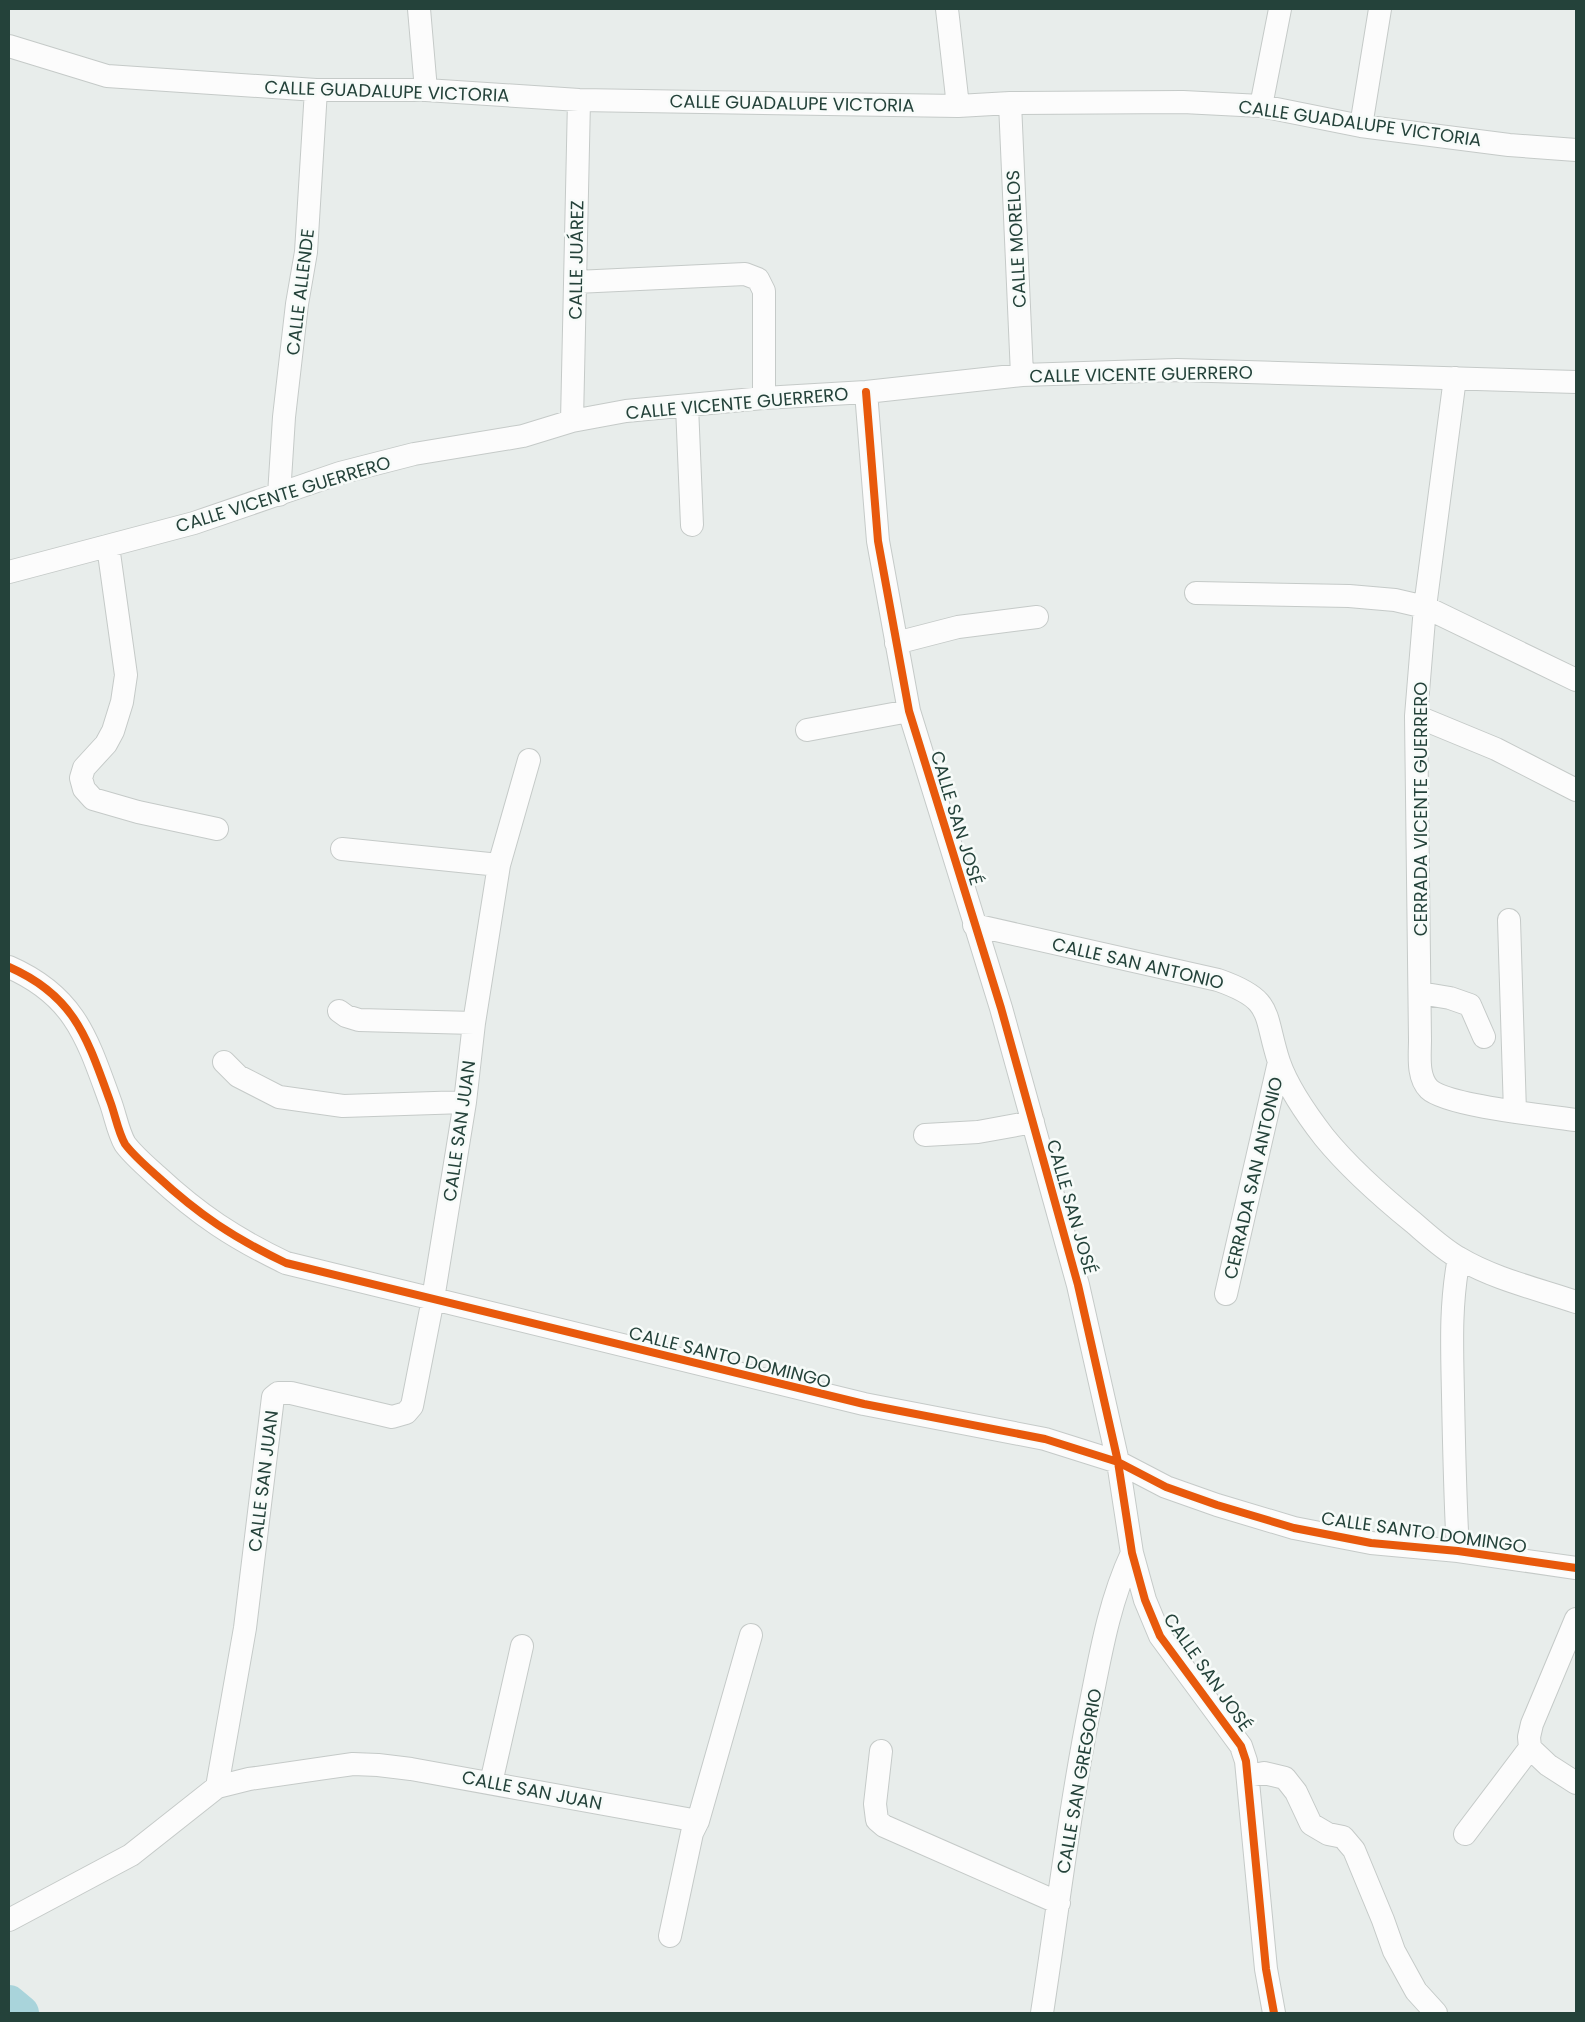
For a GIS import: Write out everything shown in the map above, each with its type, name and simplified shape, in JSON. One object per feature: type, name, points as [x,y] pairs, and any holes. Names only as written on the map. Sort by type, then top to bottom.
[{"type":"street","points":[[419,9],[426,90]]},
{"type":"street","points":[[947,9],[958,106]]},
{"type":"street","points":[[1261,106],[1280,9]]},
{"type":"street","points":[[1361,126],[1380,9]]},
{"type":"street","name":"CALLE GUADALUPE VICTORIA","points":[[9,46],[107,76],[316,90],[426,90],[579,100],[958,106],[1010,103],[1183,102],[1261,106],[1361,126],[1509,145],[1576,150]]},
{"type":"street","name":"CALLE ALLENDE","points":[[279,495],[284,417],[297,304],[306,252],[316,90]]},
{"type":"street","name":"CALLE JUÁREZ","points":[[572,420],[579,100]]},
{"type":"street","name":"CALLE MORELOS","points":[[1010,103],[1022,375]]},
{"type":"street","points":[[576,282],[745,274],[758,279],[764,291],[764,398]]},
{"type":"street","name":"CALLE VICENTE GUERRERO","points":[[9,572],[194,523],[279,495],[340,472],[414,454],[523,436],[572,420],[626,411],[764,398],[866,392],[1022,375],[1177,370],[1576,382]]},
{"type":"street","name":"CERRADA VICENTE GUERRERO","points":[[1454,378],[1425,608],[1416,716],[1420,1064],[1423,1079],[1429,1088],[1440,1096],[1515,1112],[1576,1120]]},
{"type":"street","name":"CALLE SAN JOSÉ","points":[[866,392],[878,541],[909,711],[1001,1008],[1078,1285],[1118,1462],[1132,1553],[1145,1600],[1160,1636],[1241,1746],[1248,1776],[1266,1969],[1274,2013]]},
{"type":"street","points":[[687,406],[692,525]]},
{"type":"street","points":[[108,546],[126,675],[122,702],[113,731],[106,744],[84,768],[81,778],[84,788],[93,799],[138,812],[217,829]]},
{"type":"street","points":[[1196,594],[1349,596],[1395,600],[1425,608],[1576,680]]},
{"type":"street","points":[[896,643],[958,627],[1037,617]]},
{"type":"street","points":[[808,730],[909,711]]},
{"type":"street","points":[[1416,716],[1496,749],[1576,790]]},
{"type":"street","name":"CALLE SAN JUAN","points":[[529,760],[499,865],[433,1299],[412,1406],[406,1413],[392,1417],[284,1392],[278,1393],[273,1397],[245,1628],[217,1787],[249,1779],[353,1764],[378,1764],[698,1820]]},
{"type":"street","points":[[342,849],[499,865]]},
{"type":"street","points":[[1509,920],[1515,1112]]},
{"type":"street","name":"CALLE SAN ANTONIO","points":[[974,925],[1218,980],[1239,988],[1260,1003],[1266,1014],[1280,1062],[1299,1101],[1324,1136],[1354,1170],[1390,1203],[1459,1258],[1494,1274],[1576,1302]]},
{"type":"street","name":"CALLE SANTO DOMINGO","points":[[9,967],[44,985],[75,1017],[89,1044],[125,1143],[170,1188],[210,1221],[246,1244],[286,1263],[864,1404],[1045,1439],[1118,1462],[1166,1487],[1217,1505],[1294,1528],[1370,1543],[1458,1551],[1576,1568]]},
{"type":"street","points":[[1420,993],[1450,998],[1470,1005],[1484,1037]]},
{"type":"street","points":[[339,1011],[346,1016],[359,1020],[474,1023]]},
{"type":"street","points":[[224,1062],[238,1076],[279,1097],[343,1106],[464,1102]]},
{"type":"street","name":"CERRADA SAN ANTONIO","points":[[1226,1294],[1280,1062]]},
{"type":"street","points":[[925,1135],[978,1132],[1033,1122]]},
{"type":"street","points":[[1458,1551],[1455,1498],[1452,1320],[1453,1289],[1459,1258]]},
{"type":"street","name":"CALLE SAN GREGORIO","points":[[1042,2013],[1077,1770],[1105,1631],[1123,1572],[1132,1553]]},
{"type":"street","points":[[1576,1619],[1532,1724],[1529,1738],[1530,1748],[1548,1765],[1576,1783]]},
{"type":"street","points":[[670,1936],[684,1863],[692,1833],[698,1820],[751,1635]]},
{"type":"street","points":[[491,1783],[522,1646]]},
{"type":"street","points":[[1465,1834],[1530,1748]]},
{"type":"street","points":[[881,1751],[875,1804],[877,1820],[884,1826],[1059,1903]]},
{"type":"street","points":[[1248,1776],[1264,1772],[1285,1778],[1296,1792],[1311,1824],[1328,1834],[1343,1838],[1354,1850],[1394,1951],[1416,1990],[1436,2013]]},
{"type":"street","points":[[9,1920],[131,1855],[217,1787]]},
{"type":"waterway","points":[[9,2003],[21,2013]]},
{"type":"cycle path","points":[[866,392],[878,541],[909,711],[1001,1008],[1078,1285],[1118,1462],[1132,1553],[1145,1600],[1160,1636],[1241,1746],[1246,1761],[1266,1969],[1274,2013]]},
{"type":"cycle path","points":[[9,967],[31,978],[49,991],[76,1021],[94,1058],[112,1106],[118,1129],[125,1144],[132,1152],[172,1190],[218,1225],[286,1263],[864,1404],[1045,1439],[1118,1462],[1166,1487],[1217,1505],[1294,1528],[1371,1543],[1458,1551],[1576,1568]]}]
